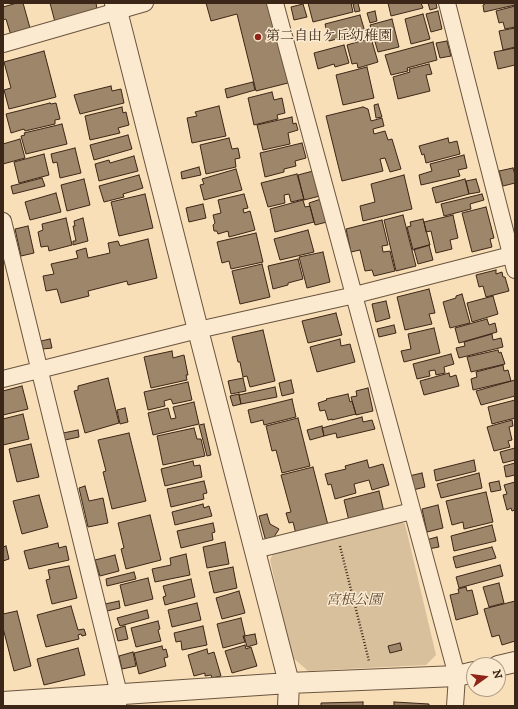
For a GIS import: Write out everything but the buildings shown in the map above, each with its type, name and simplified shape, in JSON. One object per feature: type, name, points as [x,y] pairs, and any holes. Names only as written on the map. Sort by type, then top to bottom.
[{"type":"street","points":[[3,44],[116,7],[145,3]]},
{"type":"street","points":[[276,3],[412,511],[465,674],[455,706]]},
{"type":"street","points":[[3,379],[198,330],[514,260],[447,3]]},
{"type":"street","points":[[116,7],[289,683],[288,706]]},
{"type":"street","points":[[3,220],[118,700]]},
{"type":"street","points":[[255,550],[412,511]]},
{"type":"street","points":[[3,702],[118,700],[289,683],[465,674]]},
{"type":"path","points":[[336,530],[374,679]]},
{"type":"green space","name":"宮根公園","points":[[397,519],[405,524],[436,655],[426,665],[308,671],[292,657],[270,560],[274,552]]},
{"type":"place","name":"第二自由ケ丘幼稚園","points":[[258,37]]}]
